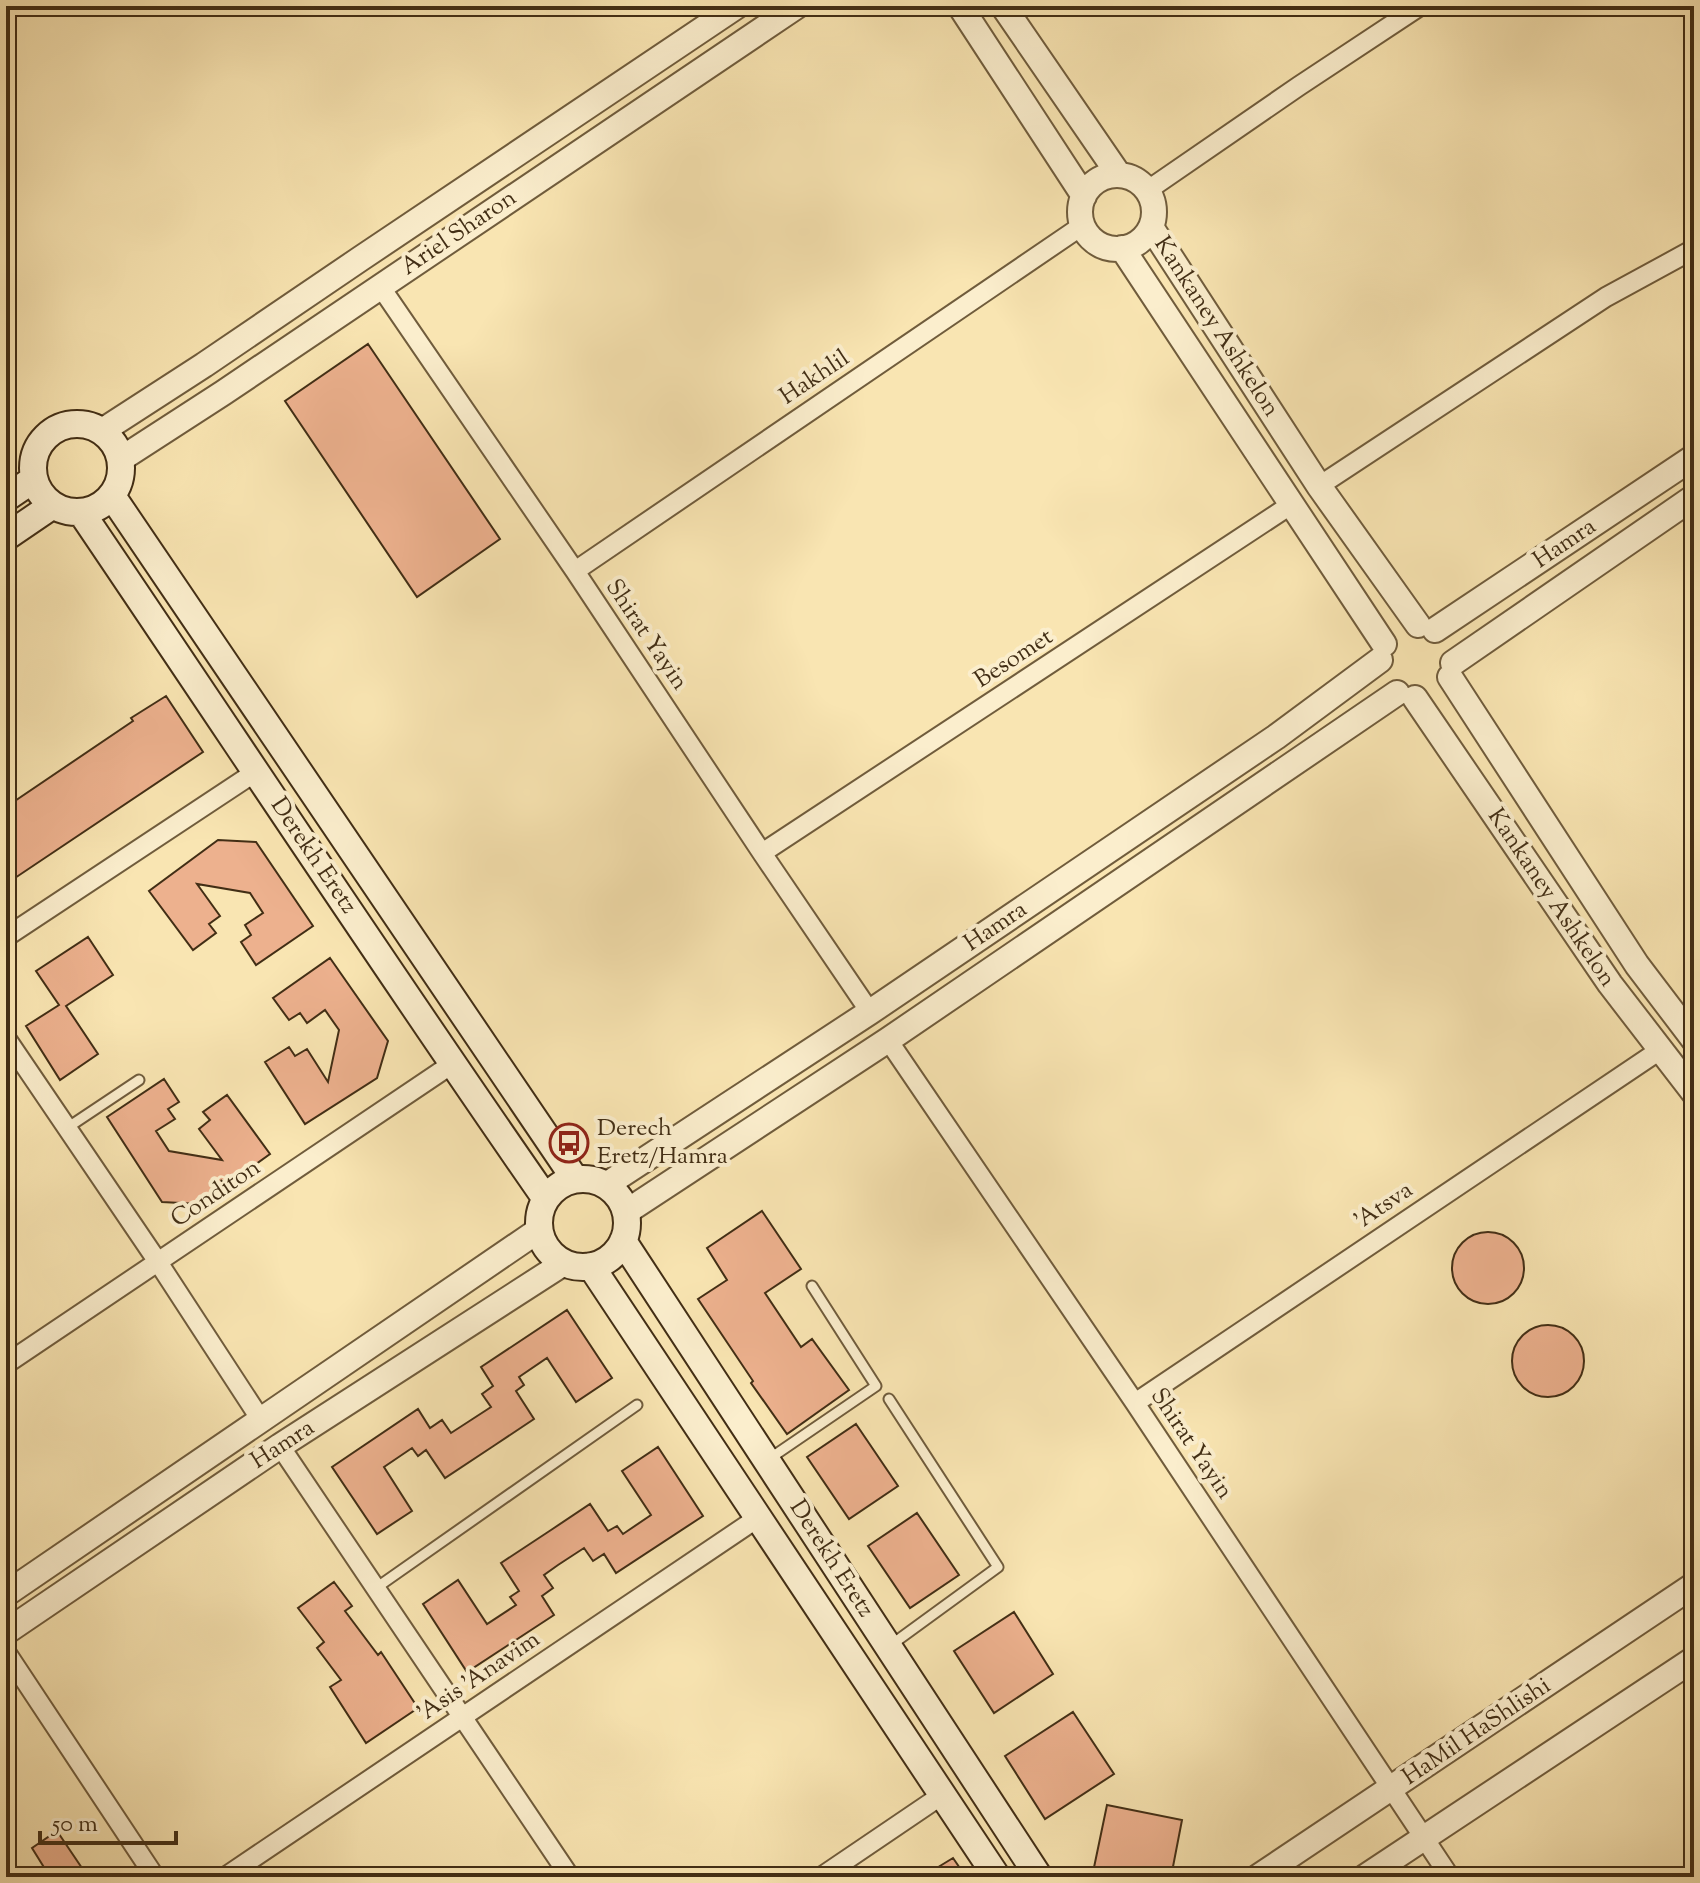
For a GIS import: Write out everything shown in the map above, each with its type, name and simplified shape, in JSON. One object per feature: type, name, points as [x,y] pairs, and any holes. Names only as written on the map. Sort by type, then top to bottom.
[{"type":"main road","points":[[73,424],[88,425],[102,431],[114,443],[121,459],[119,485],[112,496],[98,507],[81,512],[71,512],[53,505],[41,494],[34,479],[35,457],[42,441],[57,429],[73,424]]},
{"type":"main road","points":[[6,498],[34,479]]},
{"type":"main road","name":"Derekh Eretz","points":[[112,496],[575,1179]]},
{"type":"main road","points":[[6,537],[53,505]]},
{"type":"main road","name":"Derekh Eretz","points":[[81,512],[546,1199]]},
{"type":"main road","points":[[575,1179],[596,1180],[606,1185],[615,1192],[626,1212],[623,1241],[604,1261],[591,1266],[564,1263],[544,1244],[539,1230],[539,1219],[546,1199],[563,1183],[575,1179]]},
{"type":"main road","name":"Derekh Eretz","points":[[623,1241],[1039,1877]]},
{"type":"main road","name":"Derekh Eretz","points":[[591,1266],[997,1877]]},
{"type":"street","name":"Ariel Sharon","points":[[102,431],[737,6]]},
{"type":"street","name":"Ariel Sharon","points":[[121,459],[797,6]]},
{"type":"street","points":[[960,6],[1084,196]]},
{"type":"street","points":[[1003,6],[1119,175]]},
{"type":"street","points":[[1148,190],[1420,6]]},
{"type":"street","points":[[1119,175],[1140,182],[1148,190],[1154,218],[1139,242],[1122,248],[1109,248],[1089,235],[1083,225],[1081,205],[1090,187],[1098,180],[1119,175]]},
{"type":"street","name":"Hakhlil","points":[[575,571],[1083,225]]},
{"type":"street","name":"Kankaney Ashkelon","points":[[1151,227],[1319,486],[1426,628]]},
{"type":"street","name":"Kankaney Ashkelon","points":[[1122,248],[1292,504],[1382,652]]},
{"type":"street","points":[[1319,486],[1606,297],[1694,249]]},
{"type":"street","name":"Shirat Yayin","points":[[380,286],[870,1012]]},
{"type":"street","name":"Hamra","points":[[1426,628],[1694,457]]},
{"type":"street","name":"Hamra","points":[[1451,670],[1694,497]]},
{"type":"street","name":"Besomet","points":[[762,853],[1292,504]]},
{"type":"street","points":[[1426,628],[1448,644],[1451,670],[1444,686],[1435,693],[1426,697],[1406,696],[1384,679],[1382,652],[1398,630],[1426,628]]},
{"type":"street","name":"Hamra","points":[[606,1185],[870,1012],[1276,737],[1382,652]]},
{"type":"street","name":"Kankaney Ashkelon","points":[[1451,670],[1637,965],[1692,1033]]},
{"type":"street","name":"Kankaney Ashkelon","points":[[1406,696],[1610,984],[1694,1093]]},
{"type":"street","name":"Hamra","points":[[626,1212],[1406,696]]},
{"type":"street","points":[[6,937],[257,771]]},
{"type":"street","points":[[6,1038],[261,1420]]},
{"type":"street","name":"Shirat Yayin","points":[[888,1040],[1135,1403],[1450,1877]]},
{"type":"street","name":"'Atsva","points":[[1135,1403],[1660,1050]]},
{"type":"street","name":"Conditon","points":[[6,1364],[452,1064]]},
{"type":"street","name":"Hamra","points":[[6,1594],[539,1230]]},
{"type":"street","name":"Hamra","points":[[6,1632],[280,1446],[564,1263]]},
{"type":"street","points":[[280,1446],[570,1877]]},
{"type":"street","name":"'Asis 'Anavim","points":[[225,1877],[759,1517]]},
{"type":"street","name":"HaMil HaShlishi","points":[[1258,1877],[1694,1585]]},
{"type":"street","points":[[6,1652],[155,1877]]},
{"type":"street","points":[[1365,1877],[1694,1659]]},
{"type":"street","points":[[821,1877],[942,1795]]},
{"type":"lane","points":[[67,1128],[139,1080]]},
{"type":"lane","points":[[766,1461],[876,1386],[812,1286]]},
{"type":"lane","points":[[888,1647],[998,1567],[889,1399]]},
{"type":"lane","points":[[376,1588],[637,1405]]},
{"type":"building","points":[[368,344],[500,539],[417,597],[285,401]]},
{"type":"building","points":[[166,696],[203,752],[6,884],[6,807]]},
{"type":"building","points":[[218,840],[256,842],[313,926],[256,965],[241,942],[251,935],[245,925],[263,913],[250,893],[197,884],[220,916],[209,924],[216,933],[193,950],[149,891]]},
{"type":"building","points":[[88,937],[113,975],[66,1006],[98,1054],[60,1080],[26,1026],[59,1005],[36,971]]},
{"type":"building","points":[[330,958],[388,1041],[377,1078],[305,1124],[265,1062],[289,1047],[295,1056],[307,1049],[328,1082],[339,1030],[325,1010],[307,1023],[300,1013],[289,1020],[273,998]]},
{"type":"building","points":[[164,1079],[179,1102],[168,1109],[175,1119],[156,1131],[169,1151],[222,1160],[199,1129],[210,1120],[203,1112],[227,1095],[270,1154],[200,1204],[162,1202],[107,1117]]},
{"type":"building","points":[[762,1211],[801,1269],[765,1293],[801,1347],[812,1339],[849,1390],[787,1434],[698,1299],[727,1280],[707,1248]]},
{"type":"building","points":[[1488,1232],[1508,1238],[1518,1248],[1524,1268],[1518,1288],[1508,1298],[1488,1304],[1468,1298],[1458,1288],[1452,1268],[1458,1248],[1468,1238]]},
{"type":"building","points":[[567,1310],[612,1378],[576,1402],[547,1358],[519,1377],[524,1385],[516,1391],[534,1419],[445,1478],[426,1450],[418,1456],[412,1448],[384,1467],[412,1511],[377,1534],[332,1467],[418,1409],[430,1428],[442,1420],[451,1433],[491,1407],[482,1394],[493,1386],[481,1367]]},
{"type":"building","points":[[1548,1325],[1568,1331],[1578,1341],[1584,1361],[1578,1381],[1568,1391],[1548,1397],[1528,1391],[1518,1381],[1512,1361],[1518,1341],[1528,1331]]},
{"type":"building","points":[[856,1424],[898,1486],[849,1519],[807,1457]]},
{"type":"building","points":[[658,1447],[703,1516],[616,1573],[604,1554],[593,1561],[584,1548],[558,1565],[544,1575],[553,1588],[542,1596],[554,1615],[467,1672],[423,1604],[458,1580],[487,1624],[516,1605],[510,1597],[519,1591],[501,1563],[590,1504],[608,1531],[617,1526],[623,1534],[651,1515],[622,1471]]},
{"type":"building","points":[[917,1513],[959,1575],[910,1608],[868,1546]]},
{"type":"building","points":[[334,1582],[352,1606],[345,1611],[378,1655],[381,1652],[418,1708],[366,1743],[330,1687],[341,1680],[317,1648],[324,1642],[298,1608]]},
{"type":"building","points":[[1014,1612],[1053,1674],[994,1713],[954,1651]]},
{"type":"building","points":[[1073,1712],[1114,1774],[1045,1819],[1005,1756]]},
{"type":"building","points":[[1107,1805],[1182,1820],[1171,1877],[1092,1877]]},
{"type":"building","points":[[57,1831],[88,1877],[50,1877],[32,1848]]},
{"type":"building","points":[[953,1858],[966,1877],[922,1877]]},
{"type":"place","name":"Derech Eretz/Hamra","points":[[569,1143]]}]
